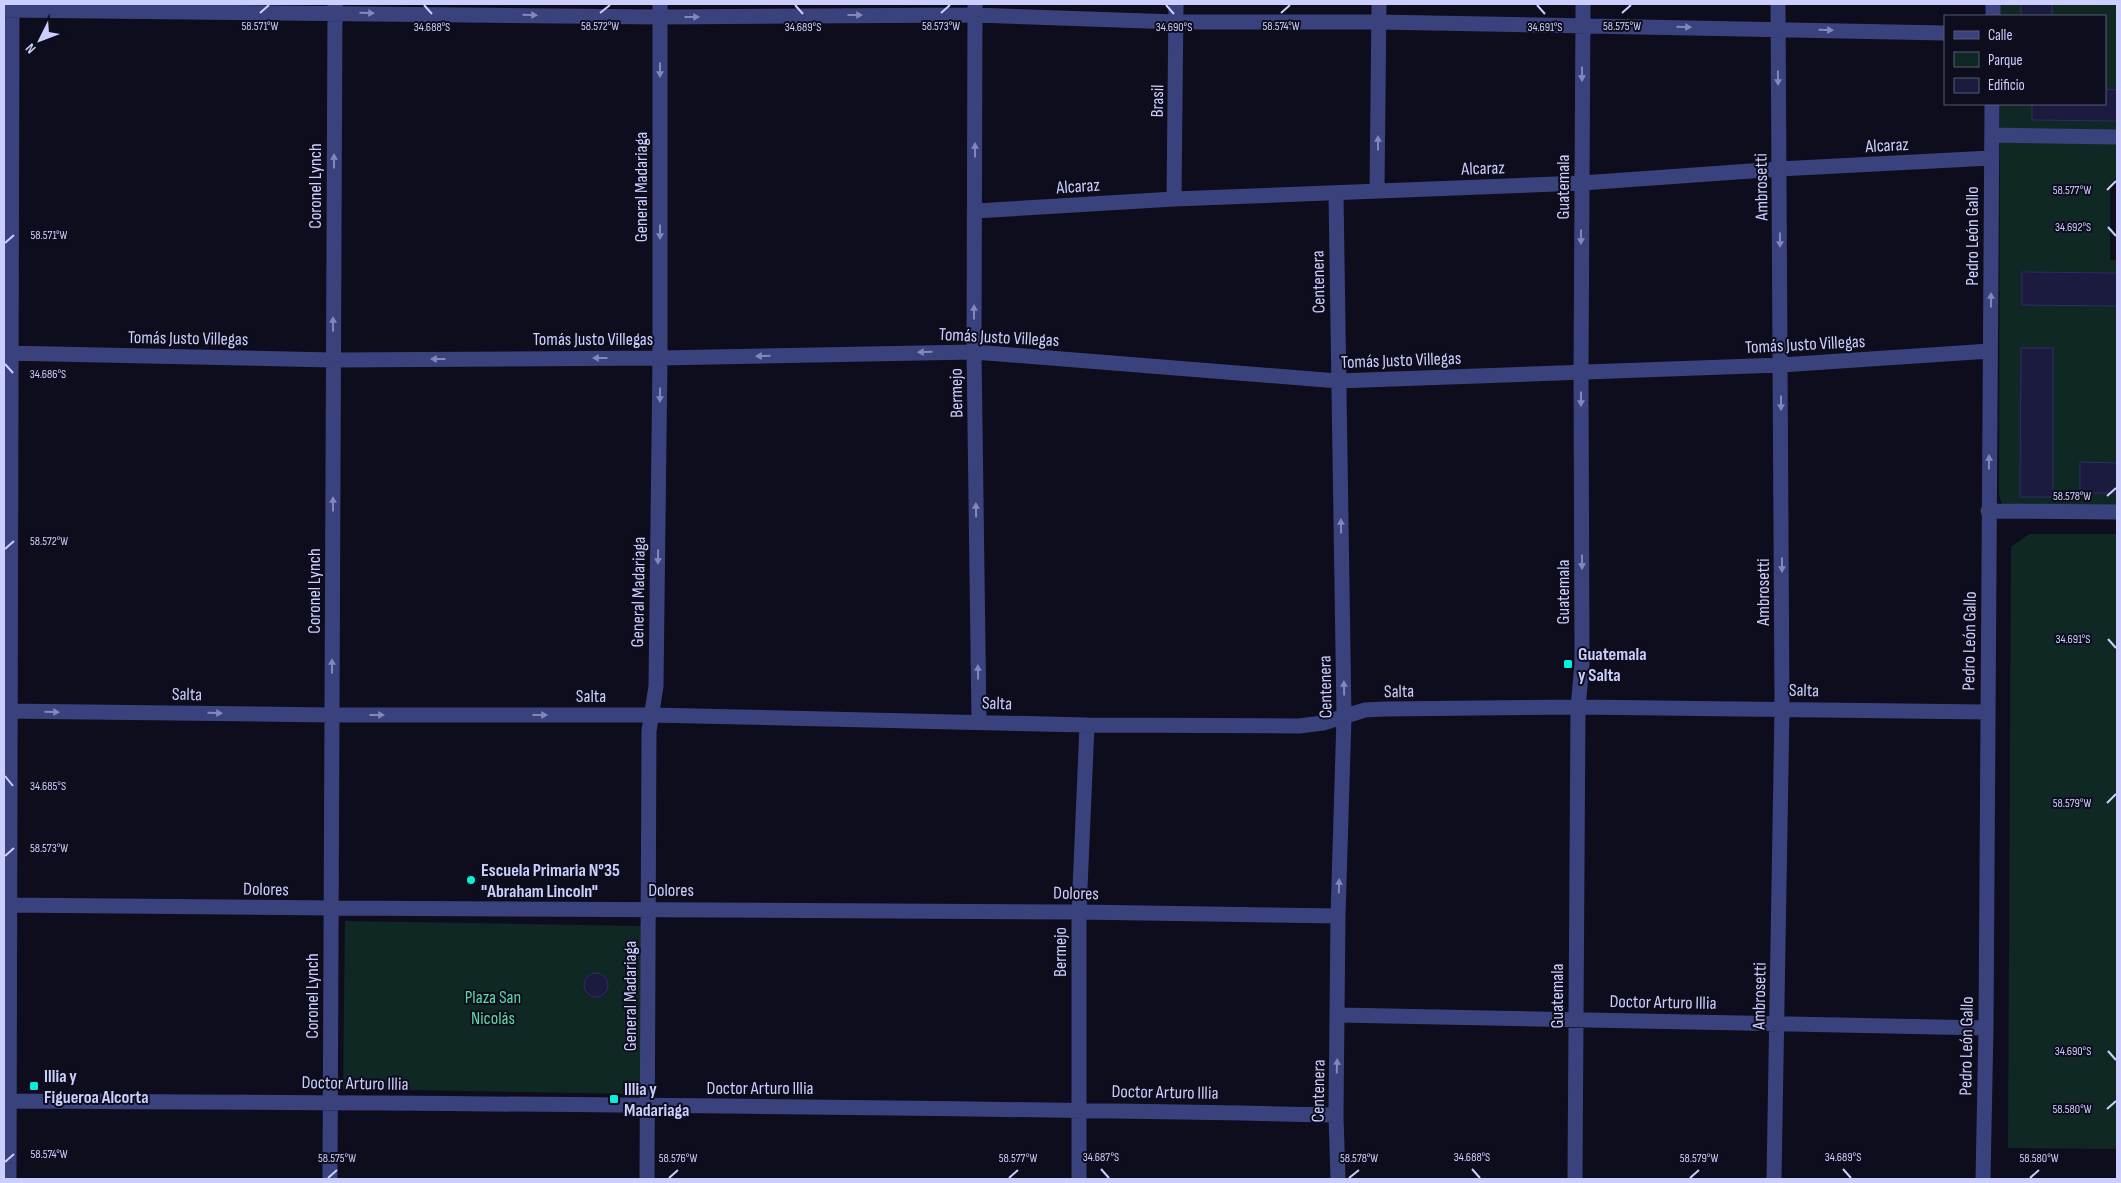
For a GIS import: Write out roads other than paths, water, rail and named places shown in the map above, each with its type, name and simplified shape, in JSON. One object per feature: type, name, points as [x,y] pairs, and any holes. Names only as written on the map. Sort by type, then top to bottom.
[{"type":"street","name":"Brasil","points":[[1174,198],[1176,4]]},
{"type":"street","points":[[1377,192],[1379,4]]},
{"type":"street","name":"Guatemala","points":[[1574,1179],[1578,707],[1582,664],[1583,4]]},
{"type":"street","name":"Ambrosetti","points":[[1774,1179],[1782,709],[1778,4]]},
{"type":"street","points":[[10,1179],[7,1101],[9,8],[975,9],[1176,22],[1378,22],[1944,33]]},
{"type":"street","name":"Coronel Lynch","points":[[330,1179],[335,8]]},
{"type":"street","name":"Bermejo","points":[[975,9],[974,352],[978,721]]},
{"type":"street","name":"General Madariaga","points":[[647,1179],[649,741],[650,715],[656,686],[660,358],[660,10]]},
{"type":"street","name":"Pedro León Gallo","points":[[1983,1179],[1986,1028],[1992,105]]},
{"type":"street","points":[[1992,135],[2117,138]]},
{"type":"street","name":"Alcaraz","points":[[975,211],[1174,198],[1336,194],[1582,183],[1779,169],[1992,158]]},
{"type":"street","name":"Centenera","points":[[1336,194],[1344,717],[1338,916],[1339,1015],[1336,1115],[1338,1179]]},
{"type":"street","name":"Tomás Justo Villegas","points":[[8,353],[333,360],[660,358],[974,352],[1338,381],[1781,366],[1990,350]]},
{"type":"street","points":[[1988,511],[2117,512]]},
{"type":"street","name":"Salta","points":[[8,711],[332,715],[650,715],[1088,725],[1299,726],[1324,723],[1365,710],[1384,709],[1578,707],[1987,712]]},
{"type":"street","name":"Bermejo","points":[[1079,1179],[1079,912],[1088,725]]},
{"type":"street","name":"Dolores","points":[[7,904],[331,908],[1079,912],[1338,916]]},
{"type":"street","name":"Doctor Arturo Illia","points":[[1339,1015],[1986,1028]]},
{"type":"street","name":"Doctor Arturo Illia","points":[[7,1101],[330,1101],[648,1106],[1080,1109],[1336,1115]]},
{"type":"place","name":"Guatemala y Salta","points":[[1568,664]]},
{"type":"place","name":"Escuela Primaria N°35 \"Abraham Lincoln\"","points":[[471,880]]},
{"type":"place","name":"Illia y Figueroa Alcorta","points":[[34,1086]]},
{"type":"place","name":"Illia y Madariaga","points":[[614,1099]]},
{"type":"park label","name":"Plaza San Nicolás","points":[[493,1007]]}]
